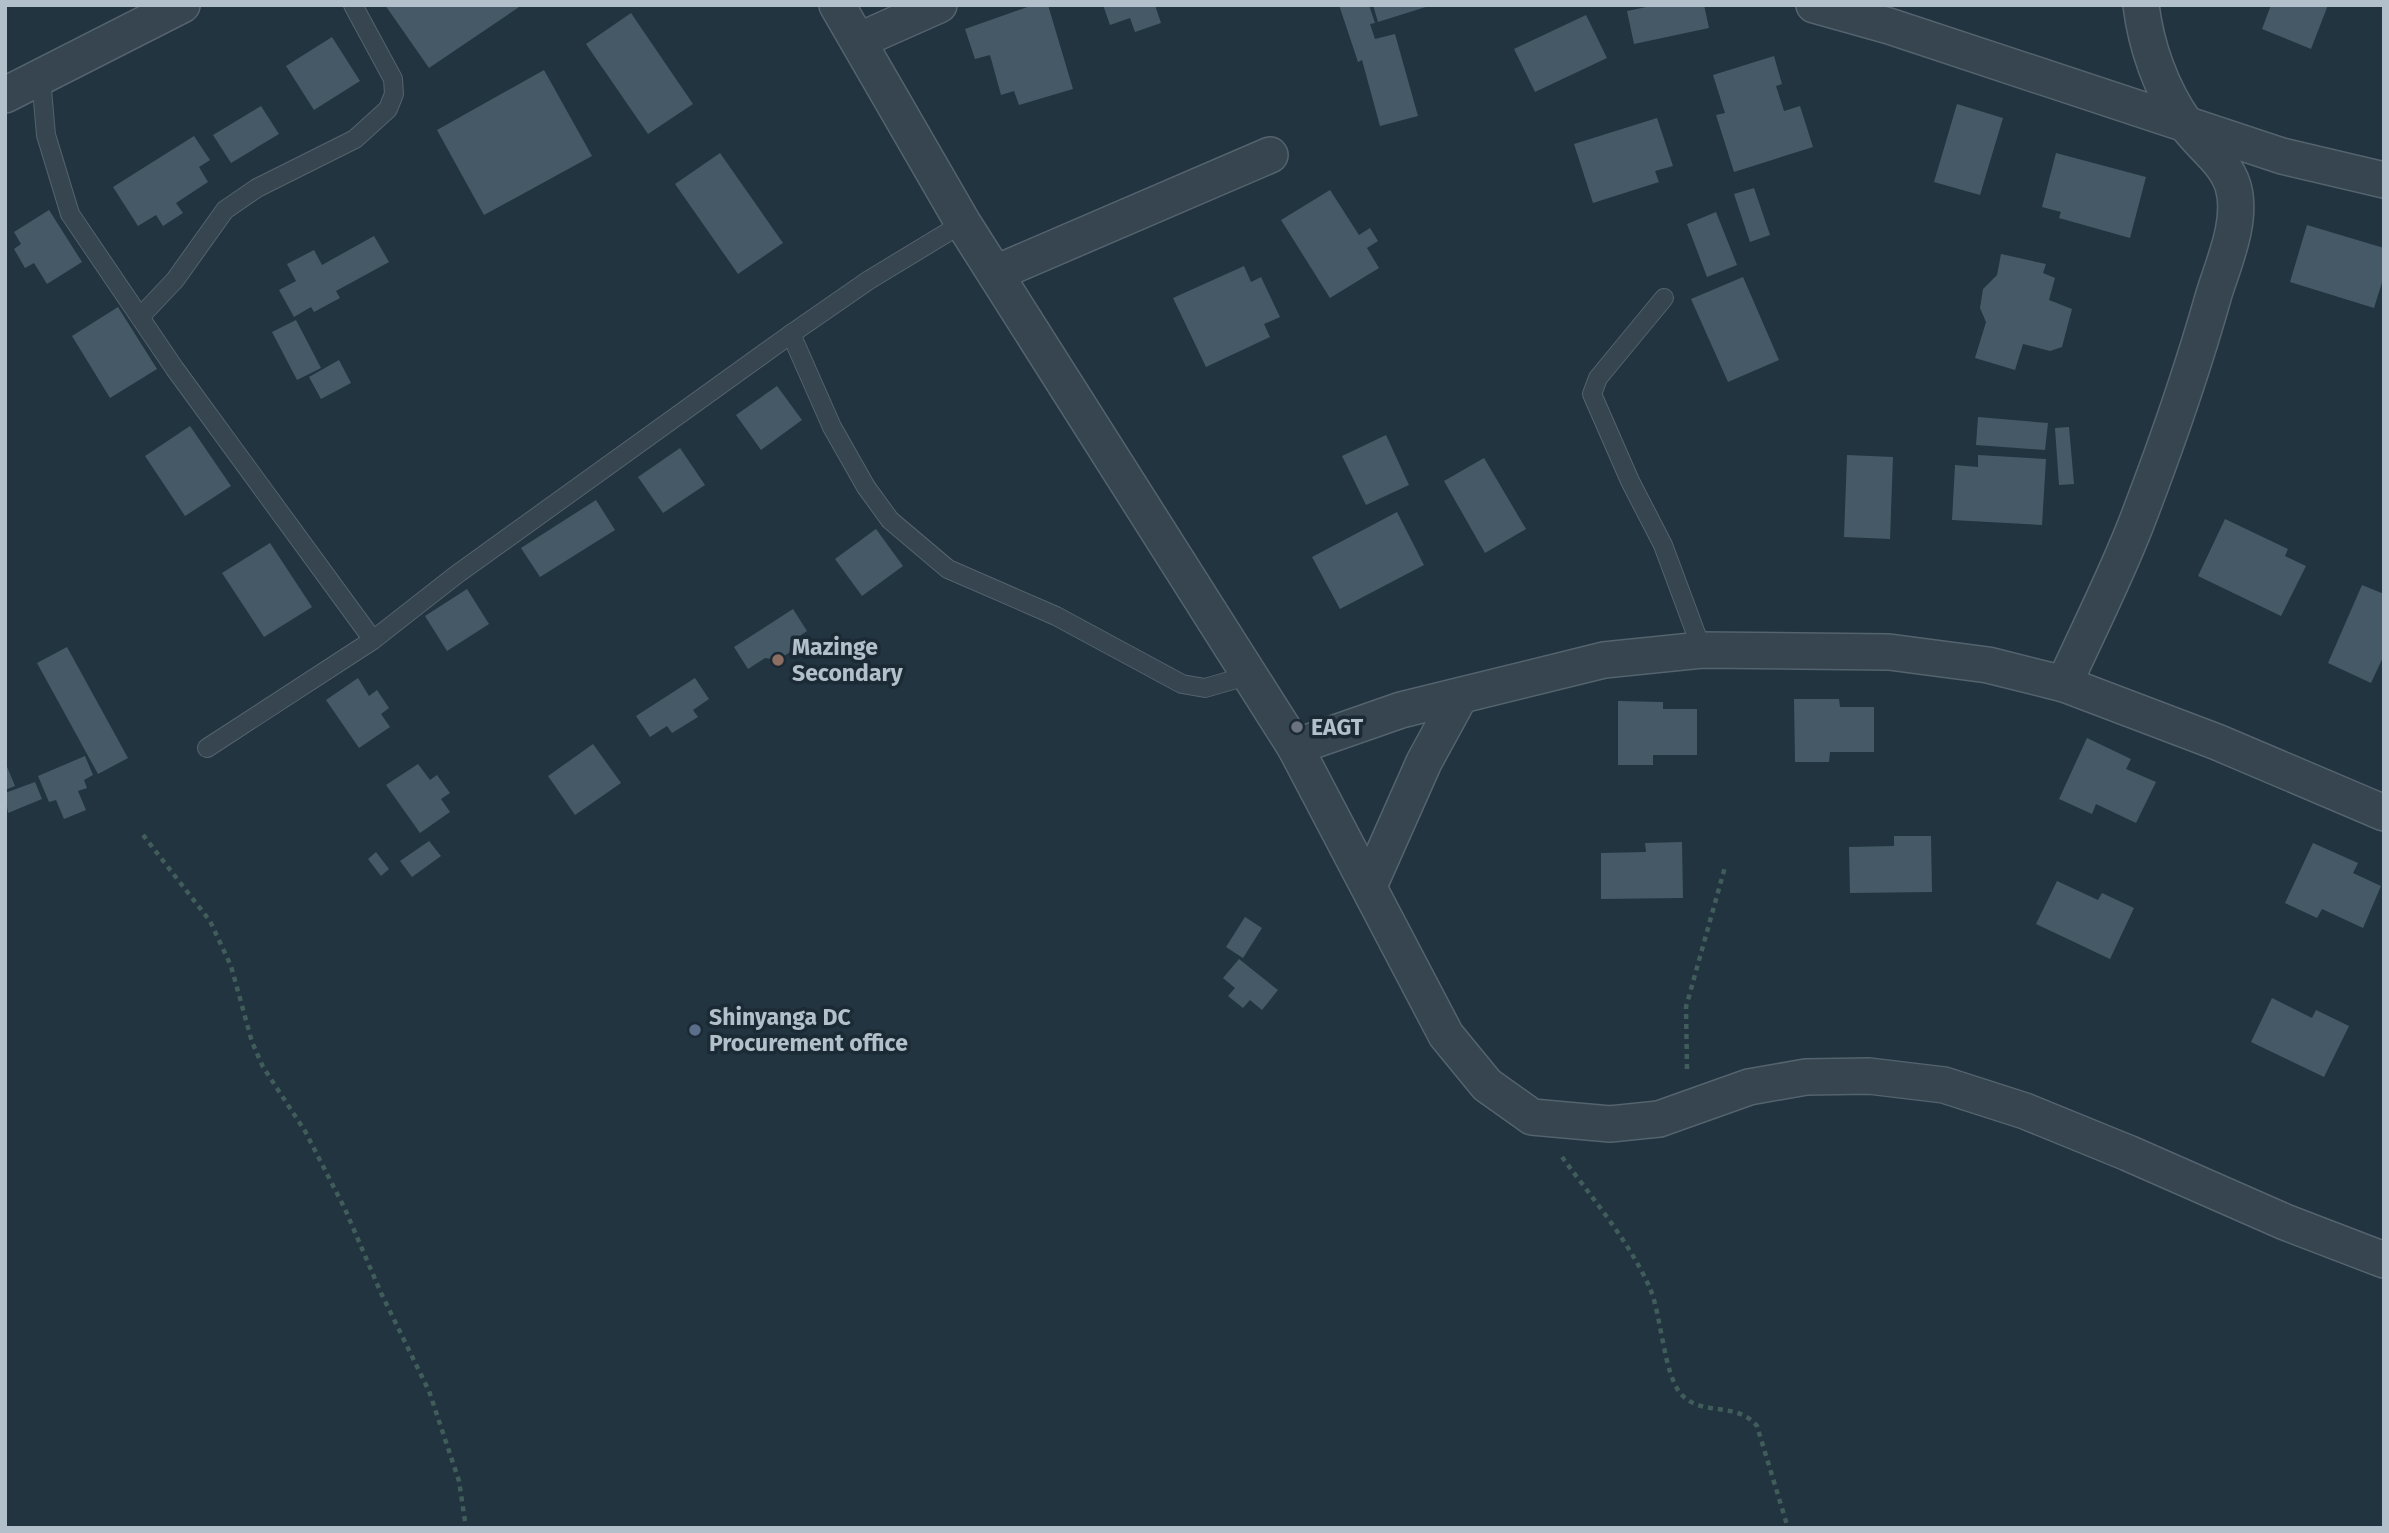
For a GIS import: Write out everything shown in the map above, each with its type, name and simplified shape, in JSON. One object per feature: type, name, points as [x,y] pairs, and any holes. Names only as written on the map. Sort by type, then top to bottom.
[{"type":"street","points":[[5,95],[182,5]]},
{"type":"street","points":[[837,5],[963,223],[1295,747],[1446,1035],[1487,1084],[1532,1116],[1610,1124],[1659,1119],[1749,1087],[1805,1077],[1869,1076],[1944,1085],[2025,1111],[2286,1222],[2384,1260]]},
{"type":"street","points":[[858,41],[939,5]]},
{"type":"street","points":[[1814,5],[1889,26],[2282,156],[2384,180]]},
{"type":"street","points":[[2064,684],[2135,526],[2193,368],[2232,232],[2235,202],[2233,186],[2224,167],[2185,123],[2157,68],[2144,33],[2141,5]]},
{"type":"street","points":[[996,273],[1270,155]]},
{"type":"street","points":[[1295,747],[1401,710],[1604,660],[1702,650],[1889,652],[1988,665],[2064,684],[2217,742],[2384,813]]},
{"type":"street","points":[[1369,886],[1424,762],[1460,696]]},
{"type":"lane","points":[[140,317],[175,280],[225,210],[257,188],[355,139],[388,109],[394,94],[393,79],[354,5]]},
{"type":"lane","points":[[41,78],[46,135],[70,214],[175,369],[373,640]]},
{"type":"lane","points":[[207,748],[373,640],[456,575],[791,334],[869,280],[963,223]]},
{"type":"lane","points":[[1664,298],[1598,379],[1592,394],[1630,481],[1662,545],[1702,650]]},
{"type":"lane","points":[[791,334],[832,427],[866,487],[900,530],[948,569],[1056,616],[1182,684],[1205,688],[1250,675]]},
{"type":"path","points":[[143,835],[210,921],[231,966],[251,1042],[263,1067],[304,1131],[345,1209],[381,1293],[429,1391],[459,1481],[466,1528]]},
{"type":"path","points":[[1691,1108],[1686,1007],[1725,867]]},
{"type":"path","points":[[1532,1116],[1622,1240],[1649,1287],[1664,1337],[1671,1377],[1682,1395],[1700,1405],[1738,1411],[1748,1416],[1757,1426],[1788,1528]]},
{"type":"building","points":[[385,5],[522,5],[429,68]]},
{"type":"building","points":[[1033,5],[1048,5],[1073,89],[1019,105],[1014,91],[1001,95],[990,55],[975,59],[965,29]]},
{"type":"building","points":[[1103,5],[1155,5],[1161,23],[1135,32],[1130,18],[1110,25]]},
{"type":"building","points":[[1339,5],[1369,5],[1375,23],[1370,24],[1375,39],[1395,34],[1418,116],[1380,126],[1362,60],[1358,62]]},
{"type":"building","points":[[1373,5],[1429,5],[1429,6],[1378,22]]},
{"type":"building","points":[[1656,5],[1704,5],[1709,28],[1634,44],[1627,11]]},
{"type":"building","points":[[2271,5],[2328,5],[2311,49],[2262,29]]},
{"type":"building","points":[[631,13],[693,104],[648,134],[586,44]]},
{"type":"building","points":[[1586,15],[1607,58],[1535,92],[1514,49]]},
{"type":"building","points":[[332,37],[360,81],[314,110],[286,66]]},
{"type":"building","points":[[1774,56],[1782,84],[1776,86],[1784,111],[1800,106],[1813,147],[1734,172],[1716,115],[1725,113],[1713,75]]},
{"type":"building","points":[[544,70],[592,156],[484,215],[437,130]]},
{"type":"building","points":[[1957,104],[2003,118],[1980,195],[1934,182]]},
{"type":"building","points":[[261,106],[279,134],[231,163],[213,135]]},
{"type":"building","points":[[1657,118],[1673,166],[1655,171],[1659,182],[1593,203],[1574,144]]},
{"type":"building","points":[[194,136],[210,160],[199,167],[208,182],[176,203],[183,213],[163,226],[156,215],[138,226],[113,187]]},
{"type":"building","points":[[720,153],[783,243],[738,274],[675,184]]},
{"type":"building","points":[[2056,153],[2146,177],[2130,238],[2059,218],[2061,212],[2042,207]]},
{"type":"building","points":[[1754,188],[1770,235],[1750,242],[1734,194]]},
{"type":"building","points":[[1330,190],[1359,235],[1370,228],[1378,241],[1367,248],[1379,268],[1330,298],[1281,220]]},
{"type":"building","points":[[49,210],[82,262],[47,284],[34,263],[25,268],[14,249],[21,244],[14,232]]},
{"type":"building","points":[[1716,212],[1737,265],[1707,277],[1687,224]]},
{"type":"building","points":[[2307,225],[2384,248],[2384,276],[2374,308],[2290,282]]},
{"type":"building","points":[[374,236],[389,262],[336,291],[340,298],[314,312],[311,307],[294,317],[279,290],[296,281],[287,264],[314,250],[322,265]]},
{"type":"building","points":[[2001,254],[2046,264],[2043,273],[2055,278],[2049,300],[2072,309],[2062,347],[2050,351],[2023,344],[2015,370],[1975,358],[1986,322],[1980,308],[1983,289],[1997,275]]},
{"type":"building","points":[[1244,266],[1251,282],[1261,277],[1280,317],[1264,324],[1270,337],[1206,367],[1173,298]]},
{"type":"building","points":[[1743,277],[1779,360],[1728,382],[1691,299]]},
{"type":"building","points":[[118,307],[157,369],[110,398],[72,336]]},
{"type":"building","points":[[296,320],[321,368],[297,380],[272,332]]},
{"type":"building","points":[[339,360],[351,383],[321,399],[309,377]]},
{"type":"building","points":[[777,386],[802,420],[761,450],[736,415]]},
{"type":"building","points":[[1978,417],[2048,423],[2045,450],[1976,445]]},
{"type":"building","points":[[190,426],[231,486],[185,516],[145,456]]},
{"type":"building","points":[[2069,427],[2074,484],[2059,485],[2055,428]]},
{"type":"building","points":[[1386,435],[1409,485],[1366,505],[1342,456]]},
{"type":"building","points":[[680,448],[705,485],[663,513],[638,477]]},
{"type":"building","points":[[1847,455],[1893,457],[1890,539],[1844,537]]},
{"type":"building","points":[[1978,455],[2046,459],[2042,525],[1952,520],[1955,465],[1978,467]]},
{"type":"building","points":[[1484,458],[1526,529],[1485,553],[1444,481]]},
{"type":"building","points":[[596,500],[615,530],[540,577],[521,548]]},
{"type":"building","points":[[1397,512],[1424,565],[1340,609],[1312,557]]},
{"type":"building","points":[[2225,519],[2288,549],[2285,556],[2306,566],[2281,616],[2198,576]]},
{"type":"building","points":[[876,529],[903,566],[862,596],[835,559]]},
{"type":"building","points":[[270,543],[312,607],[264,637],[222,573]]},
{"type":"building","points":[[2362,585],[2384,594],[2384,655],[2371,683],[2328,663]]},
{"type":"building","points":[[467,589],[489,624],[447,651],[425,616]]},
{"type":"building","points":[[793,609],[807,631],[792,641],[796,648],[778,660],[765,658],[748,669],[734,647]]},
{"type":"building","points":[[67,647],[128,758],[98,774],[37,663]]},
{"type":"building","points":[[358,678],[369,696],[377,690],[389,708],[381,714],[390,727],[359,748],[326,700]]},
{"type":"building","points":[[695,678],[709,699],[693,710],[698,717],[672,733],[667,726],[650,737],[636,716]]},
{"type":"building","points":[[1794,699],[1839,699],[1840,707],[1874,707],[1874,752],[1830,752],[1829,762],[1795,762]]},
{"type":"building","points":[[1618,701],[1663,702],[1663,709],[1697,709],[1697,755],[1653,755],[1653,765],[1618,765]]},
{"type":"building","points":[[2087,738],[2131,759],[2126,769],[2156,782],[2136,823],[2096,804],[2092,814],[2059,799]]},
{"type":"building","points":[[593,744],[621,783],[575,815],[548,776]]},
{"type":"building","points":[[85,756],[93,775],[84,780],[87,788],[78,791],[86,810],[64,819],[56,800],[49,802],[38,776]]},
{"type":"building","points":[[5,762],[15,786],[5,790]]},
{"type":"building","points":[[418,764],[430,780],[437,775],[450,793],[441,799],[450,812],[420,833],[386,785]]},
{"type":"building","points":[[35,782],[42,799],[8,813],[5,793]]},
{"type":"building","points":[[1894,836],[1931,836],[1932,892],[1850,893],[1849,847],[1894,846]]},
{"type":"building","points":[[429,841],[441,856],[412,877],[400,861]]},
{"type":"building","points":[[1682,842],[1683,898],[1601,899],[1601,853],[1646,852],[1645,843]]},
{"type":"building","points":[[2313,843],[2358,863],[2353,873],[2381,886],[2363,928],[2322,909],[2317,918],[2285,903]]},
{"type":"building","points":[[376,852],[389,869],[381,876],[368,859]]},
{"type":"building","points":[[2057,881],[2098,900],[2102,893],[2134,908],[2110,959],[2036,924]]},
{"type":"building","points":[[1245,917],[1262,928],[1243,958],[1226,947]]},
{"type":"building","points":[[1239,959],[1278,990],[1262,1010],[1250,1000],[1243,1008],[1228,996],[1235,988],[1223,978]]},
{"type":"building","points":[[2272,998],[2312,1018],[2316,1010],[2349,1026],[2324,1077],[2251,1042]]},
{"type":"place","name":"Mazinge Secondary","points":[[778,660]]},
{"type":"place","name":"EAGT","points":[[1297,727]]},
{"type":"place","name":"Shinyanga DC Procurement office","points":[[695,1030]]}]
